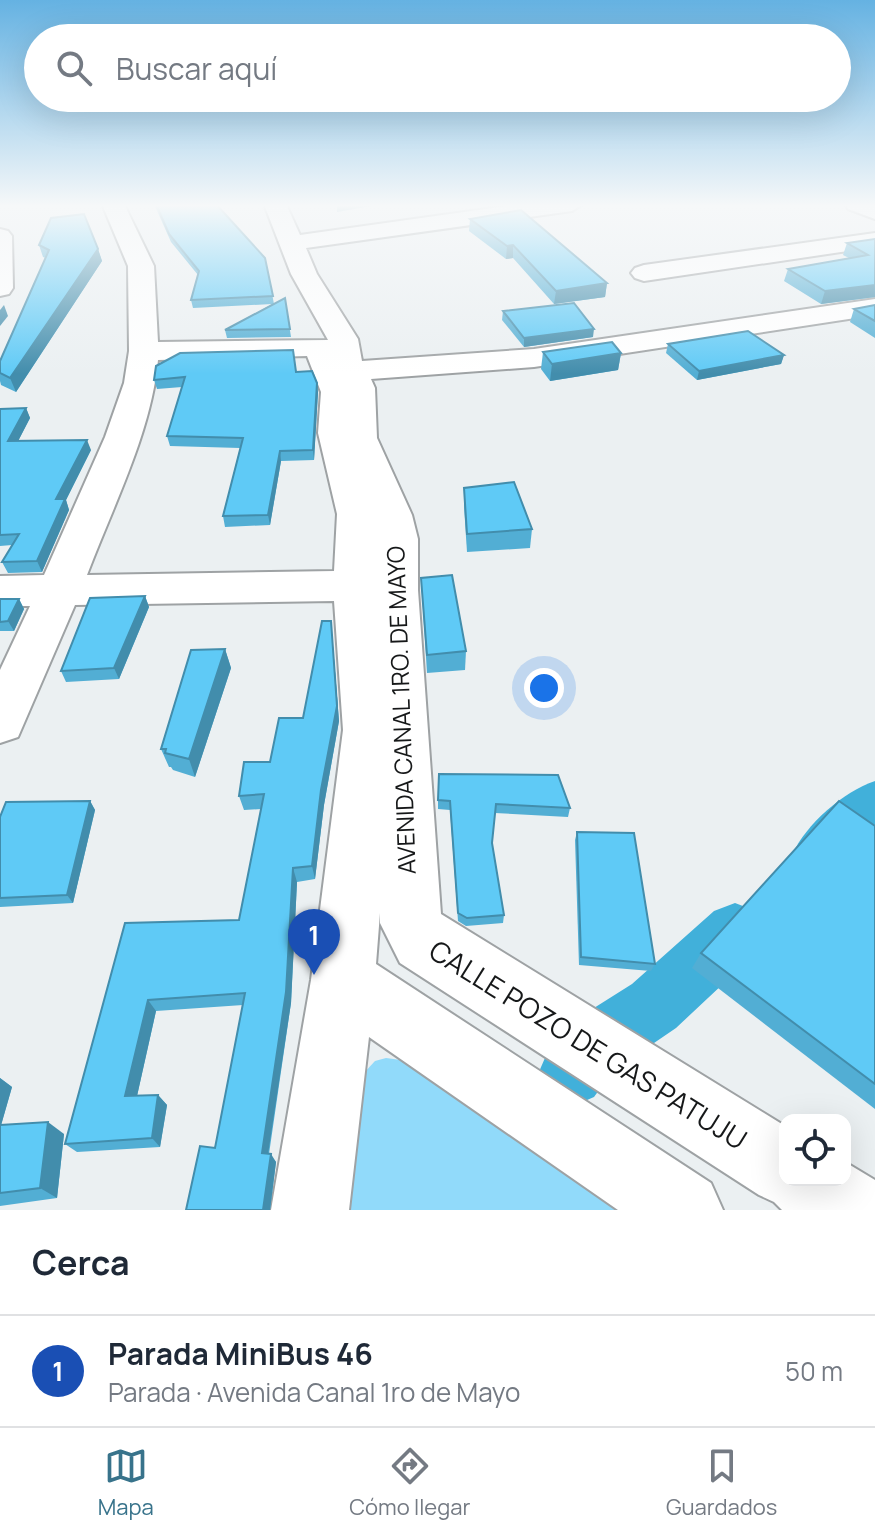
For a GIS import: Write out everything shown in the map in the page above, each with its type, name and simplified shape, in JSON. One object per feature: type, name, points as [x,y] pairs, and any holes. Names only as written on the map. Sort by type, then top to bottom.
[{"type":"street","points":[[0,260],[0,288]]},
{"type":"street","points":[[0,723],[59,591],[122,437],[140,383],[144,351],[139,260]]},
{"type":"street","name":"AVENIDA CANAL 1RO. DE MAYO","points":[[299,260],[343,339],[344,355],[359,388],[360,438],[392,515],[398,539],[376,577],[408,907]]},
{"type":"street","points":[[644,273],[732,260]]},
{"type":"street","points":[[350,371],[534,358],[875,307]]},
{"type":"street","points":[[144,351],[319,347],[337,392],[335,433],[376,577],[368,730],[343,980],[310,1210]]},
{"type":"street","points":[[0,591],[376,577]]},
{"type":"street","name":"CALLE POZO DE GAS PATUJU","points":[[408,907],[411,923],[422,941],[779,1165]]},
{"type":"street","points":[[343,980],[684,1210]]},
{"type":"street","points":[[813,1186],[852,1210]]},
{"type":"shaded area","points":[[386,1058],[401,1060],[620,1210],[342,1210],[363,1074],[375,1061]]},
{"type":"building","points":[[44,260],[90,260],[10,378],[0,373],[0,361]]},
{"type":"building","points":[[190,260],[266,260],[273,296],[191,300],[199,271]]},
{"type":"building","points":[[527,260],[580,260],[607,283],[556,291]]},
{"type":"building","points":[[837,260],[875,260],[875,285],[825,291],[788,269]]},
{"type":"building","points":[[285,298],[290,329],[225,330]]},
{"type":"building","points":[[574,303],[594,329],[524,338],[503,311]]},
{"type":"building","points":[[875,305],[875,321],[854,309]]},
{"type":"building","points":[[748,331],[784,355],[699,371],[668,344]]},
{"type":"building","points":[[612,342],[621,353],[552,364],[543,352]]},
{"type":"building","points":[[293,350],[296,372],[312,371],[317,383],[313,450],[280,451],[268,515],[223,516],[243,438],[167,436],[185,377],[154,380],[156,366],[180,353]]},
{"type":"building","points":[[26,408],[8,441],[87,440],[56,499],[65,499],[37,561],[2,562],[19,534],[0,535],[0,409]]},
{"type":"building","points":[[514,482],[532,529],[467,534],[464,488]]},
{"type":"building","points":[[452,575],[466,651],[427,655],[421,578]]},
{"type":"building","points":[[145,596],[114,668],[61,671],[90,598]]},
{"type":"building","points":[[0,599],[19,599],[8,621],[0,622]]},
{"type":"building","points":[[322,621],[331,621],[337,706],[321,790],[312,866],[293,868],[286,992],[262,1153],[271,1154],[263,1210],[186,1210],[200,1146],[215,1148],[245,993],[148,1000],[125,1096],[158,1095],[152,1138],[65,1144],[125,923],[239,920],[264,794],[239,796],[244,762],[270,762],[279,718],[303,718]]},
{"type":"building","points":[[225,649],[189,759],[165,753],[166,749],[161,749],[191,650]]},
{"type":"building","points":[[439,774],[558,775],[570,808],[496,804],[492,843],[504,915],[467,918],[458,913],[450,801],[438,800]]},
{"type":"building","points":[[90,801],[67,895],[0,898],[0,817],[6,802]]},
{"type":"building","points":[[839,801],[875,826],[875,1084],[701,953]]},
{"type":"building","points":[[577,832],[634,833],[655,964],[581,957]]},
{"type":"building","points":[[48,1122],[40,1188],[0,1193],[0,1125]]},
{"type":"waterway","points":[[820,855],[875,804]]},
{"type":"waterway","points":[[571,1074],[590,1048],[654,1006],[735,932]]},
{"type":"place","name":"Parada MiniBus 46","points":[[314,975]]}]
